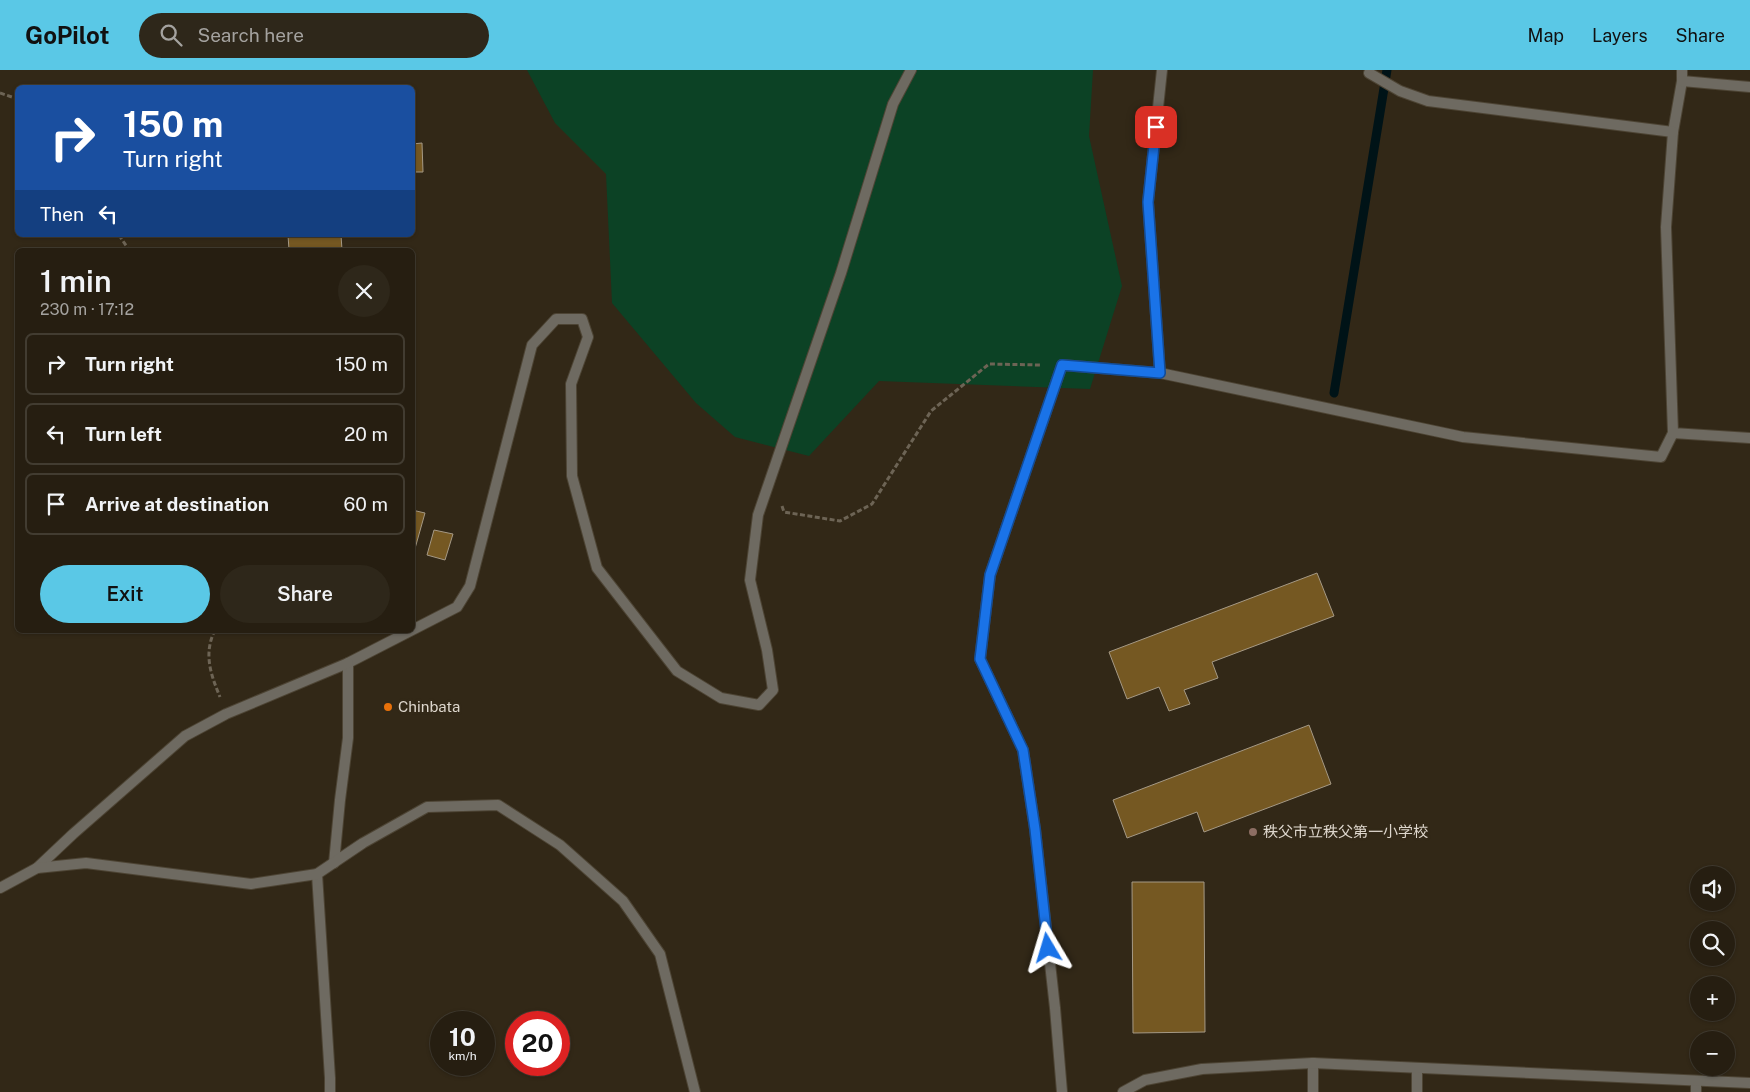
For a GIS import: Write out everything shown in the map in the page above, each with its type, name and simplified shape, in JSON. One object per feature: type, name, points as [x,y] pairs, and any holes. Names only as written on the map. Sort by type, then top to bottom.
[{"type":"street","points":[[415,629],[457,607],[470,586],[532,345],[556,319],[582,319],[588,336],[571,384],[572,476],[597,568],[677,671],[721,698],[759,705],[773,690],[767,650],[750,580],[758,515],[841,273],[893,104],[911,70]]},
{"type":"street","points":[[1160,373],[1148,202],[1162,70]]},
{"type":"street","points":[[1062,1092],[1035,829],[1023,750],[980,659],[990,575],[1062,365],[1160,373],[1463,437],[1661,457],[1673,433],[1666,227],[1672,132],[1682,82],[1682,70]]},
{"type":"street","points":[[1367,71],[1400,91],[1428,101],[1672,132]]},
{"type":"street","points":[[1682,82],[1750,87]]},
{"type":"street","points":[[1673,433],[1750,438]]},
{"type":"street","points":[[0,888],[37,868],[186,736],[226,714],[348,663],[406,633]]},
{"type":"street","points":[[334,863],[348,738],[348,663]]},
{"type":"street","points":[[37,868],[86,863],[250,884],[317,874],[363,843],[427,807],[498,805],[560,845],[623,901],[660,954],[694,1092]]},
{"type":"street","points":[[317,874],[330,1092]]},
{"type":"street","points":[[1312,1063],[1312,1092]]},
{"type":"street","points":[[1123,1092],[1145,1080],[1202,1068],[1312,1063],[1750,1083]]},
{"type":"street","points":[[1417,1068],[1417,1092]]},
{"type":"street","points":[[1696,1081],[1696,1092]]},
{"type":"path","points":[[0,93],[15,98]]},
{"type":"path","points":[[120,237],[128,248]]},
{"type":"path","points":[[772,476],[784,512],[840,520],[872,504],[931,411],[989,364],[1062,365]]},
{"type":"path","points":[[214,633],[211,638],[209,668],[226,714]]},
{"type":"green space","points":[[527,70],[1093,70],[1089,136],[1122,286],[1090,389],[879,381],[809,456],[735,437],[696,403],[612,303],[606,174],[555,123]]},
{"type":"building","points":[[422,143],[423,172],[415,172],[415,144]]},
{"type":"building","points":[[288,237],[341,237],[342,248],[289,248]]},
{"type":"building","points":[[415,511],[425,513],[415,548]]},
{"type":"building","points":[[434,530],[453,534],[445,560],[427,555]]},
{"type":"building","points":[[1317,573],[1334,616],[1212,662],[1218,678],[1184,690],[1190,704],[1169,711],[1159,687],[1127,699],[1109,652]]},
{"type":"building","points":[[1309,725],[1331,784],[1204,832],[1197,812],[1127,838],[1113,800]]},
{"type":"building","points":[[1132,882],[1204,882],[1205,1032],[1133,1033]]},
{"type":"waterway","points":[[1334,393],[1387,70]]},
{"type":"place","name":"Chinbata","points":[[388,707]]},
{"type":"place","name":"秩父市立秩父第一小学校","points":[[1253,832]]},
{"type":"route","points":[[1048,948],[1035,829],[1023,750],[980,659],[990,575],[1062,365],[1160,373],[1148,202],[1156,127]]}]
